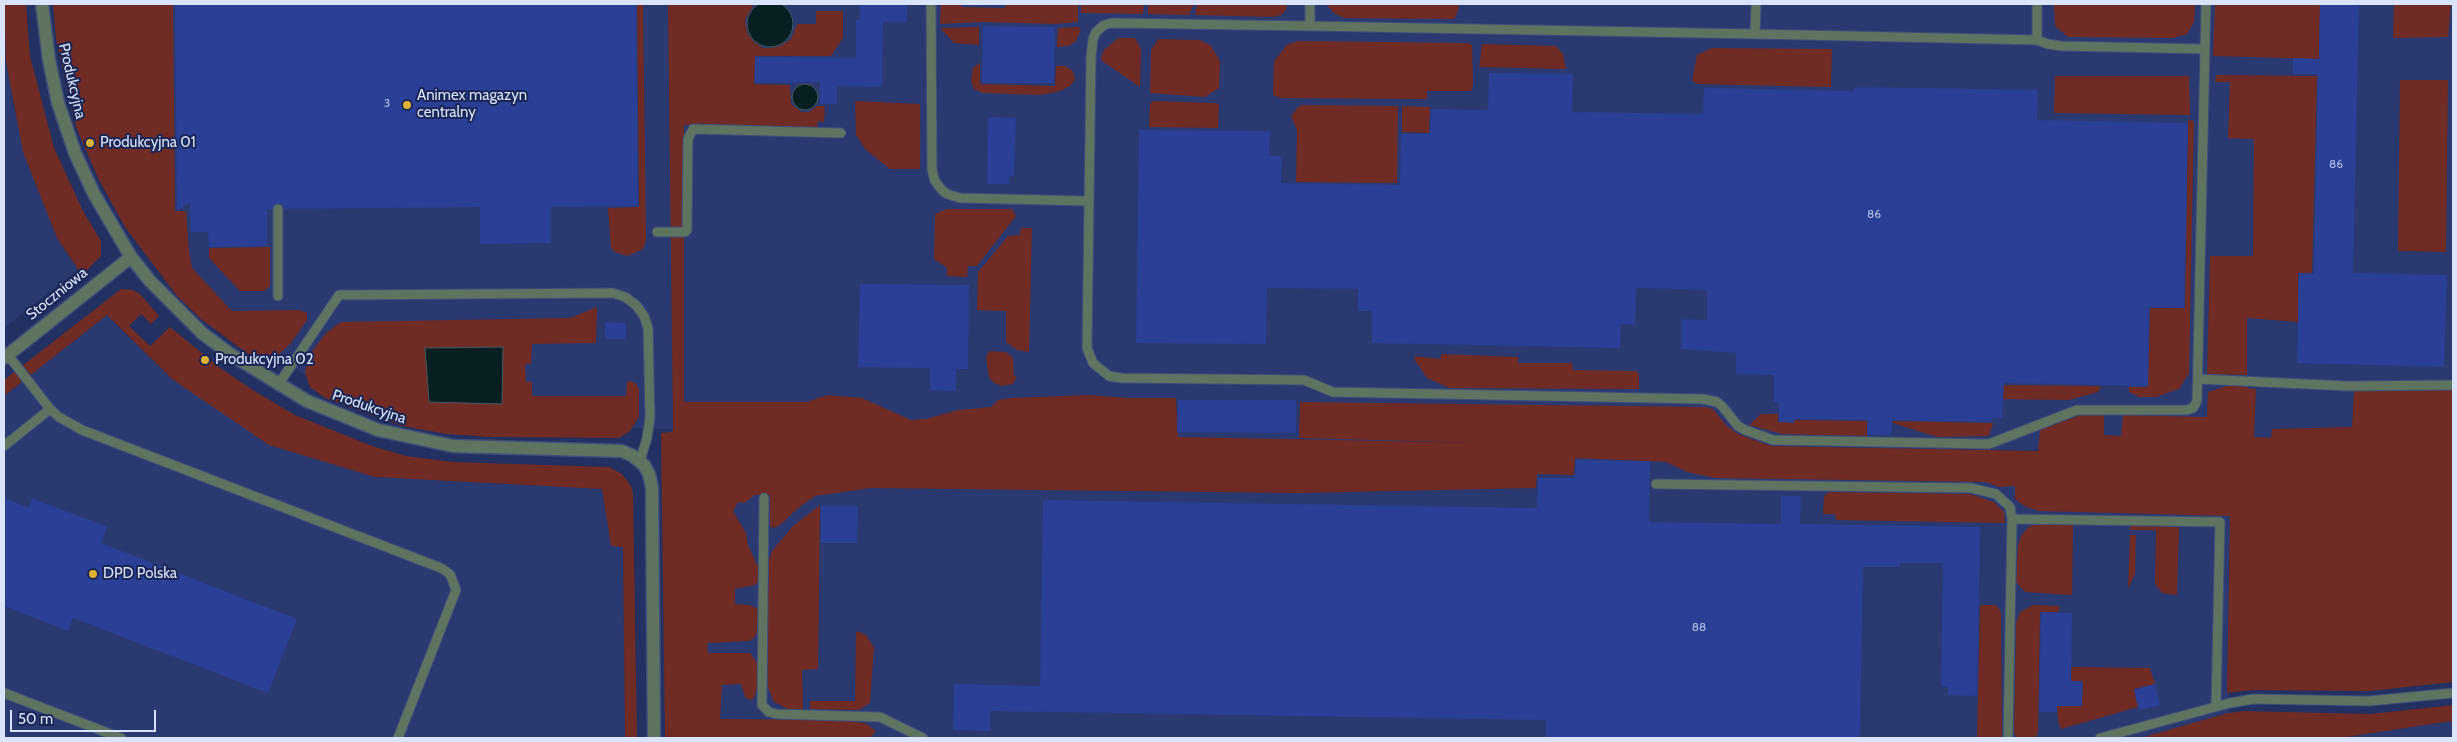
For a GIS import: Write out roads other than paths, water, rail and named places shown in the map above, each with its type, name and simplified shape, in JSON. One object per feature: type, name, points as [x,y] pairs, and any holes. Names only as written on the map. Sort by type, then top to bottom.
[{"type":"street","name":"Produkcyjna","points":[[42,4],[48,60],[66,129],[94,194],[131,257],[172,306],[202,333],[230,354],[307,401],[348,420],[411,439],[453,446],[622,451],[640,461]]},
{"type":"street","name":"Stoczniowa","points":[[6,356],[131,257]]},
{"type":"street","points":[[640,461],[649,474],[652,488],[654,738]]},
{"type":"lane","points":[[931,4],[932,170],[935,181],[941,189],[947,194],[960,198],[1089,201]]},
{"type":"lane","points":[[1310,4],[1310,26]]},
{"type":"lane","points":[[1755,34],[1756,4]]},
{"type":"lane","points":[[2037,4],[2037,40]]},
{"type":"lane","points":[[2205,49],[2061,46],[2037,40],[1310,26],[1112,23],[1104,25],[1096,32],[1093,39],[1091,57],[1087,348],[1093,363],[1109,376],[1304,380],[1333,392],[1703,399],[1722,406],[1738,426],[1773,440],[1989,444],[2077,410],[2186,410],[2193,408],[2197,401],[2198,379],[2206,4]]},
{"type":"lane","points":[[656,232],[685,232],[687,230],[688,139],[693,128],[842,133]]},
{"type":"lane","points":[[278,209],[278,296]]},
{"type":"lane","points":[[278,385],[339,295],[613,293],[625,297],[636,305],[644,316],[648,328],[650,418],[640,461]]},
{"type":"lane","points":[[6,356],[50,409],[59,417],[82,430],[440,568],[450,574],[456,590],[398,738]]},
{"type":"lane","points":[[2198,379],[2348,386],[2453,385]]},
{"type":"lane","points":[[4,446],[50,409]]},
{"type":"lane","points":[[1656,484],[1971,488],[1996,494],[2010,507],[2012,519],[2008,738]]},
{"type":"lane","points":[[764,498],[762,705],[769,712],[776,714],[880,717],[923,738]]},
{"type":"lane","points":[[2012,519],[2220,522],[2216,706]]},
{"type":"lane","points":[[4,693],[121,738]]},
{"type":"lane","points":[[2100,738],[2216,706],[2254,699],[2369,701],[2453,693]]},
{"type":"place","name":"Animex magazyn centralny","points":[[407,105]]},
{"type":"place","name":"Produkcyjna 01","points":[[90,143]]},
{"type":"place","name":"Produkcyjna 02","points":[[205,360]]},
{"type":"place","name":"DPD Polska","points":[[93,574]]}]
